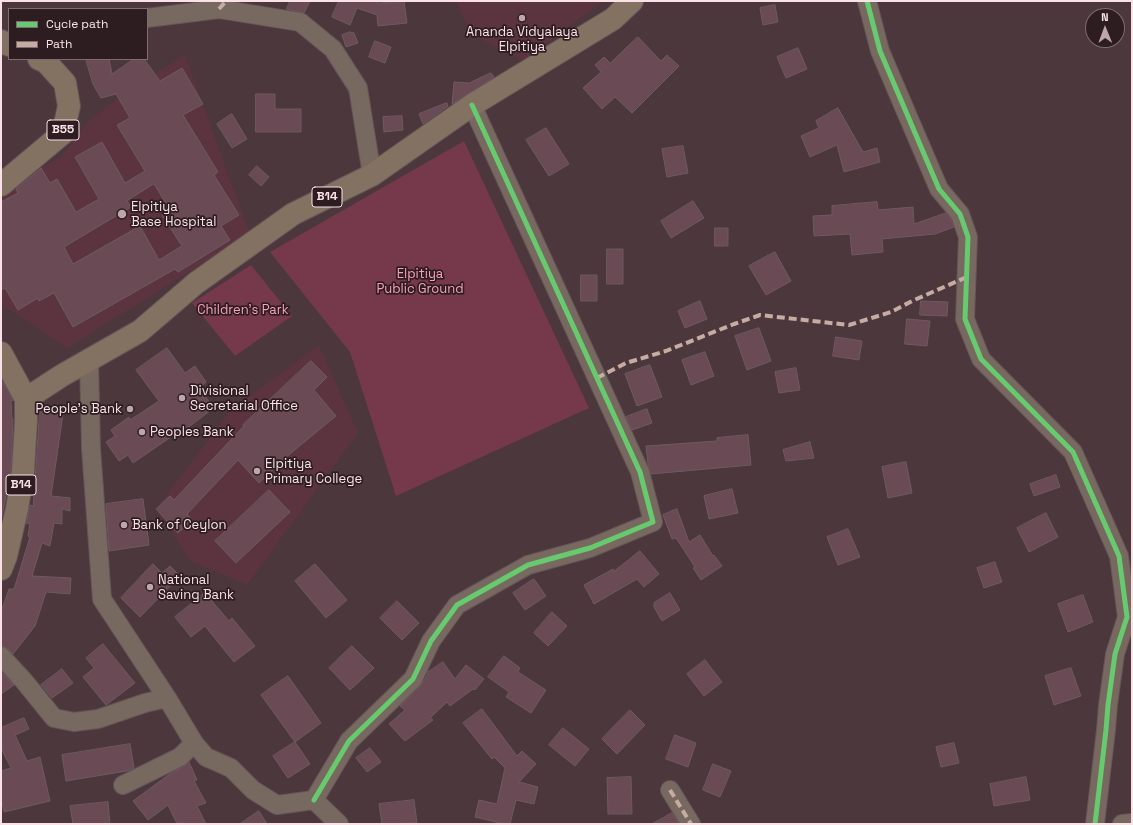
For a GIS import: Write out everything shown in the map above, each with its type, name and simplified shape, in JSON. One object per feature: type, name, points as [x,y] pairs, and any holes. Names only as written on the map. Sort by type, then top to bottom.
[{"type":"main road","name":"B14","points":[[1,569],[6,556],[17,509],[23,471],[26,399],[88,360],[140,331],[196,283],[293,214],[372,175],[472,105],[612,19],[632,1]]},
{"type":"main road","name":"B55","points":[[1,185],[63,133],[69,106],[65,83],[45,60]]},
{"type":"main road","points":[[1,352],[26,399]]},
{"type":"street","points":[[867,1],[880,51],[939,189],[960,214],[968,237],[965,319],[981,359],[1072,452],[1119,556],[1127,617],[1115,654],[1095,824]]},
{"type":"street","points":[[148,18],[219,9],[300,22],[333,49],[358,88],[372,175]]},
{"type":"street","points":[[314,800],[348,741],[413,679],[431,641],[457,604],[528,565],[590,548],[653,522],[640,472],[472,105]]},
{"type":"street","points":[[88,360],[90,448],[102,599],[167,698],[194,743],[206,757],[231,768],[253,790],[277,805],[314,800]]},
{"type":"street","points":[[1,656],[24,680],[54,718],[74,722],[98,718],[145,703],[167,698]]},
{"type":"street","points":[[123,785],[180,757],[194,743]]},
{"type":"street","points":[[670,790],[691,824]]},
{"type":"street","points":[[314,800],[339,824]]},
{"type":"street","points":[[1122,824],[1132,823]]},
{"type":"shaded area","name":"Ananda Vidyalaya Elpitiya","points":[[456,1],[603,1],[524,60],[471,35]]},
{"type":"shaded area","name":"Elpitiya Base Hospital","points":[[185,55],[250,234],[67,348],[22,317],[1,305],[1,194],[12,182],[61,157],[89,121],[118,98]]},
{"type":"shaded area","name":"Elpitiya Primary College","points":[[319,345],[358,433],[247,585],[191,561],[156,509],[231,410]]},
{"type":"green space","name":"Elpitiya Public Ground","points":[[464,141],[589,408],[396,496],[350,352],[270,252]]},
{"type":"green space","name":"Children's Park","points":[[251,265],[292,316],[235,356],[192,303]]},
{"type":"building","points":[[290,1],[310,1],[304,13],[287,9]]},
{"type":"building","points":[[339,1],[373,1],[379,3],[404,1],[407,23],[378,26],[377,15],[357,8],[350,25],[332,17]]},
{"type":"building","points":[[775,5],[778,22],[763,25],[760,8]]},
{"type":"building","points":[[350,32],[354,33],[358,43],[346,47],[342,35]]},
{"type":"building","points":[[638,37],[661,61],[667,55],[679,66],[632,113],[615,97],[602,109],[583,88],[601,72],[595,65],[604,57],[610,63]]},
{"type":"building","points":[[375,41],[391,47],[385,63],[369,57]]},
{"type":"building","points":[[798,48],[807,69],[786,78],[777,57]]},
{"type":"building","name":"Elpitiya Base Hospital","points":[[86,60],[109,60],[112,74],[133,60],[145,60],[160,81],[182,68],[203,104],[183,115],[218,172],[214,175],[239,215],[221,226],[230,240],[178,272],[175,269],[73,327],[54,293],[39,301],[38,298],[18,310],[5,288],[1,290],[1,202],[18,193],[16,189],[41,168],[50,183],[57,179],[76,212],[99,199],[75,157],[102,142],[125,183],[145,171],[117,125],[130,118],[116,94],[101,98],[93,84]],"holes":[[[154,184],[170,210],[162,215],[182,246],[159,260],[140,226],[73,264],[64,247],[131,207],[127,201]]]},
{"type":"building","points":[[491,73],[494,77],[452,104],[454,82],[469,83]]},
{"type":"building","points":[[256,94],[275,94],[275,109],[301,109],[301,132],[256,132]]},
{"type":"building","points":[[447,103],[448,106],[423,124],[419,114]]},
{"type":"building","points":[[838,108],[863,152],[877,148],[880,162],[844,172],[837,145],[810,157],[801,136],[819,128],[816,121]]},
{"type":"building","points":[[232,114],[247,139],[232,148],[217,124]]},
{"type":"building","points":[[402,116],[403,130],[384,132],[383,117]]},
{"type":"building","points":[[546,128],[569,164],[549,176],[526,140]]},
{"type":"building","points":[[683,146],[688,173],[667,177],[662,149]]},
{"type":"building","points":[[257,166],[269,177],[261,186],[249,175]]},
{"type":"building","points":[[693,201],[704,218],[671,238],[661,221]]},
{"type":"building","points":[[877,202],[878,210],[913,207],[914,224],[946,213],[951,219],[954,227],[935,234],[882,239],[883,252],[852,255],[850,234],[814,236],[813,216],[832,215],[832,206]]},
{"type":"building","points":[[715,228],[728,228],[728,246],[715,246]]},
{"type":"building","points":[[607,249],[623,249],[623,284],[607,284]]},
{"type":"building","points":[[775,252],[791,281],[766,295],[749,266]]},
{"type":"building","points":[[581,275],[597,275],[597,301],[581,301]]},
{"type":"building","points":[[700,301],[707,319],[685,328],[678,311]]},
{"type":"building","points":[[921,301],[948,302],[947,316],[920,315]]},
{"type":"building","points":[[907,319],[930,321],[927,346],[905,344]]},
{"type":"building","points":[[759,328],[771,361],[747,370],[735,336]]},
{"type":"building","points":[[836,337],[862,341],[859,360],[833,356]]},
{"type":"building","points":[[167,348],[185,373],[195,366],[206,382],[199,388],[214,408],[182,432],[181,430],[133,463],[128,455],[119,461],[106,442],[115,436],[111,430],[129,417],[130,420],[159,401],[136,370]]},
{"type":"building","points":[[705,352],[714,376],[691,385],[682,360]]},
{"type":"building","points":[[311,361],[327,377],[314,390],[336,416],[291,453],[259,483],[238,460],[187,514],[192,520],[178,533],[156,509],[170,496],[174,500],[244,426],[243,425]]},
{"type":"building","points":[[650,365],[662,397],[637,406],[625,374]]},
{"type":"building","points":[[796,368],[800,390],[779,393],[775,372]]},
{"type":"building","points":[[1,382],[3,382],[13,400],[11,401],[13,419],[11,470],[1,522]]},
{"type":"building","points":[[647,409],[652,423],[632,430],[626,417]]},
{"type":"building","points":[[40,411],[63,414],[51,496],[70,498],[70,511],[62,509],[62,524],[54,523],[50,546],[42,543],[32,576],[71,578],[70,594],[46,592],[35,626],[13,654],[8,649],[1,646],[1,612],[9,589],[14,589],[30,537],[28,536],[30,524],[26,523],[30,505],[33,506]]},
{"type":"building","points":[[748,435],[751,465],[651,474],[646,446],[717,441],[717,438]]},
{"type":"building","points":[[810,442],[814,458],[786,461],[783,450]]},
{"type":"building","points":[[906,462],[912,493],[888,498],[882,467]]},
{"type":"building","points":[[1056,475],[1060,487],[1034,496],[1030,484]]},
{"type":"building","points":[[732,489],[738,513],[709,519],[704,496]]},
{"type":"building","points":[[269,490],[290,512],[236,563],[215,541]]},
{"type":"building","name":"Bank of Ceylon","points":[[143,499],[149,545],[109,551],[106,504]]},
{"type":"building","points":[[677,509],[689,542],[700,535],[713,556],[714,555],[722,566],[701,580],[693,568],[695,567],[676,538],[672,539],[663,515]]},
{"type":"building","points":[[1046,513],[1058,537],[1029,552],[1017,528]]},
{"type":"building","points":[[848,529],[860,557],[838,565],[827,537]]},
{"type":"building","points":[[640,551],[659,574],[644,587],[637,579],[594,604],[584,585],[613,569],[614,571]]},
{"type":"building","points":[[995,562],[1002,582],[984,588],[977,568]]},
{"type":"building","name":"National Saving Bank","points":[[153,564],[162,573],[170,566],[180,576],[140,617],[121,598]]},
{"type":"building","points":[[315,564],[347,600],[326,618],[295,581]]},
{"type":"building","points":[[534,579],[546,596],[525,610],[513,593]]},
{"type":"building","points":[[205,593],[229,621],[232,618],[255,646],[234,662],[205,626],[191,637],[175,617]]},
{"type":"building","points":[[670,593],[680,610],[662,621],[654,607],[654,603]]},
{"type":"building","points":[[1083,595],[1093,622],[1068,632],[1058,604]]},
{"type":"building","points":[[397,601],[419,623],[402,640],[380,618]]},
{"type":"building","points":[[552,612],[567,626],[548,646],[534,633]]},
{"type":"building","points":[[103,644],[135,683],[106,705],[83,677],[94,668],[86,658]]},
{"type":"building","points":[[352,646],[374,668],[350,690],[329,668]]},
{"type":"building","points":[[504,656],[520,668],[518,672],[546,690],[531,713],[506,697],[509,692],[488,677]]},
{"type":"building","points":[[705,660],[722,682],[704,696],[687,674]]},
{"type":"building","points":[[443,662],[455,679],[466,665],[484,679],[475,690],[473,689],[450,706],[447,702],[430,718],[433,720],[405,741],[389,724],[405,710],[400,706],[420,686],[428,674],[427,673]]},
{"type":"building","points":[[1071,668],[1081,696],[1054,705],[1045,676]]},
{"type":"building","points":[[62,669],[73,683],[52,698],[41,685]]},
{"type":"building","points":[[1,672],[14,685],[1,694]]},
{"type":"building","points":[[288,676],[321,723],[295,742],[261,695]]},
{"type":"building","points":[[482,709],[517,756],[522,751],[536,764],[519,782],[538,787],[534,804],[516,800],[510,824],[475,817],[479,800],[497,804],[505,768],[494,757],[492,759],[463,723]]},
{"type":"building","points":[[630,710],[645,725],[617,754],[602,739]]},
{"type":"building","points":[[24,718],[29,729],[15,735],[27,761],[40,757],[50,801],[4,812],[1,799],[1,771],[11,768],[1,748],[1,728]]},
{"type":"building","points":[[563,728],[589,749],[575,766],[549,745]]},
{"type":"building","points":[[675,735],[696,743],[688,767],[666,759]]},
{"type":"building","points":[[295,742],[310,764],[288,778],[273,756]]},
{"type":"building","points":[[954,743],[959,763],[941,767],[936,747]]},
{"type":"building","points":[[130,744],[134,768],[127,771],[66,781],[62,755]]},
{"type":"building","points":[[370,748],[381,762],[367,772],[356,758]]},
{"type":"building","points":[[189,762],[197,780],[194,781],[206,803],[197,806],[206,824],[177,824],[168,805],[148,820],[133,801],[171,773],[185,766]]},
{"type":"building","points":[[713,764],[731,771],[720,797],[703,790]]},
{"type":"building","points":[[631,777],[632,814],[608,814],[607,778]]},
{"type":"building","points":[[1026,777],[1030,800],[994,806],[990,784]]},
{"type":"building","points":[[414,800],[417,823],[382,824],[379,804]]},
{"type":"building","points":[[108,802],[110,824],[73,824],[70,806]]},
{"type":"building","points":[[259,811],[267,824],[240,824]]},
{"type":"building","points":[[672,813],[679,824],[652,824]]},
{"type":"marked path","points":[[219,9],[226,1]]},
{"type":"marked path","points":[[597,378],[626,363],[666,351],[760,315],[849,325],[891,312],[912,301],[967,277]]},
{"type":"marked path","points":[[670,790],[691,824]]},
{"type":"cycle path","points":[[867,1],[880,51],[939,189],[960,214],[968,237],[965,319],[981,359],[1073,452],[1119,556],[1127,617],[1115,654],[1095,824]]},
{"type":"cycle path","points":[[314,800],[349,741],[413,679],[431,641],[457,605],[528,565],[590,548],[653,522],[640,472],[472,105]]},
{"type":"place","name":"Ananda Vidyalaya Elpitiya","points":[[522,18]]},
{"type":"place","name":"Elpitiya Base Hospital","points":[[122,214]]},
{"type":"place","name":"Divisional Secretarial Office","points":[[182,398]]},
{"type":"place","name":"People's Bank","points":[[130,409]]},
{"type":"place","name":"Peoples Bank","points":[[142,432]]},
{"type":"place","name":"Elpitiya Primary College","points":[[257,471]]},
{"type":"place","name":"Bank of Ceylon","points":[[124,525]]},
{"type":"place","name":"National Saving Bank","points":[[150,587]]}]
